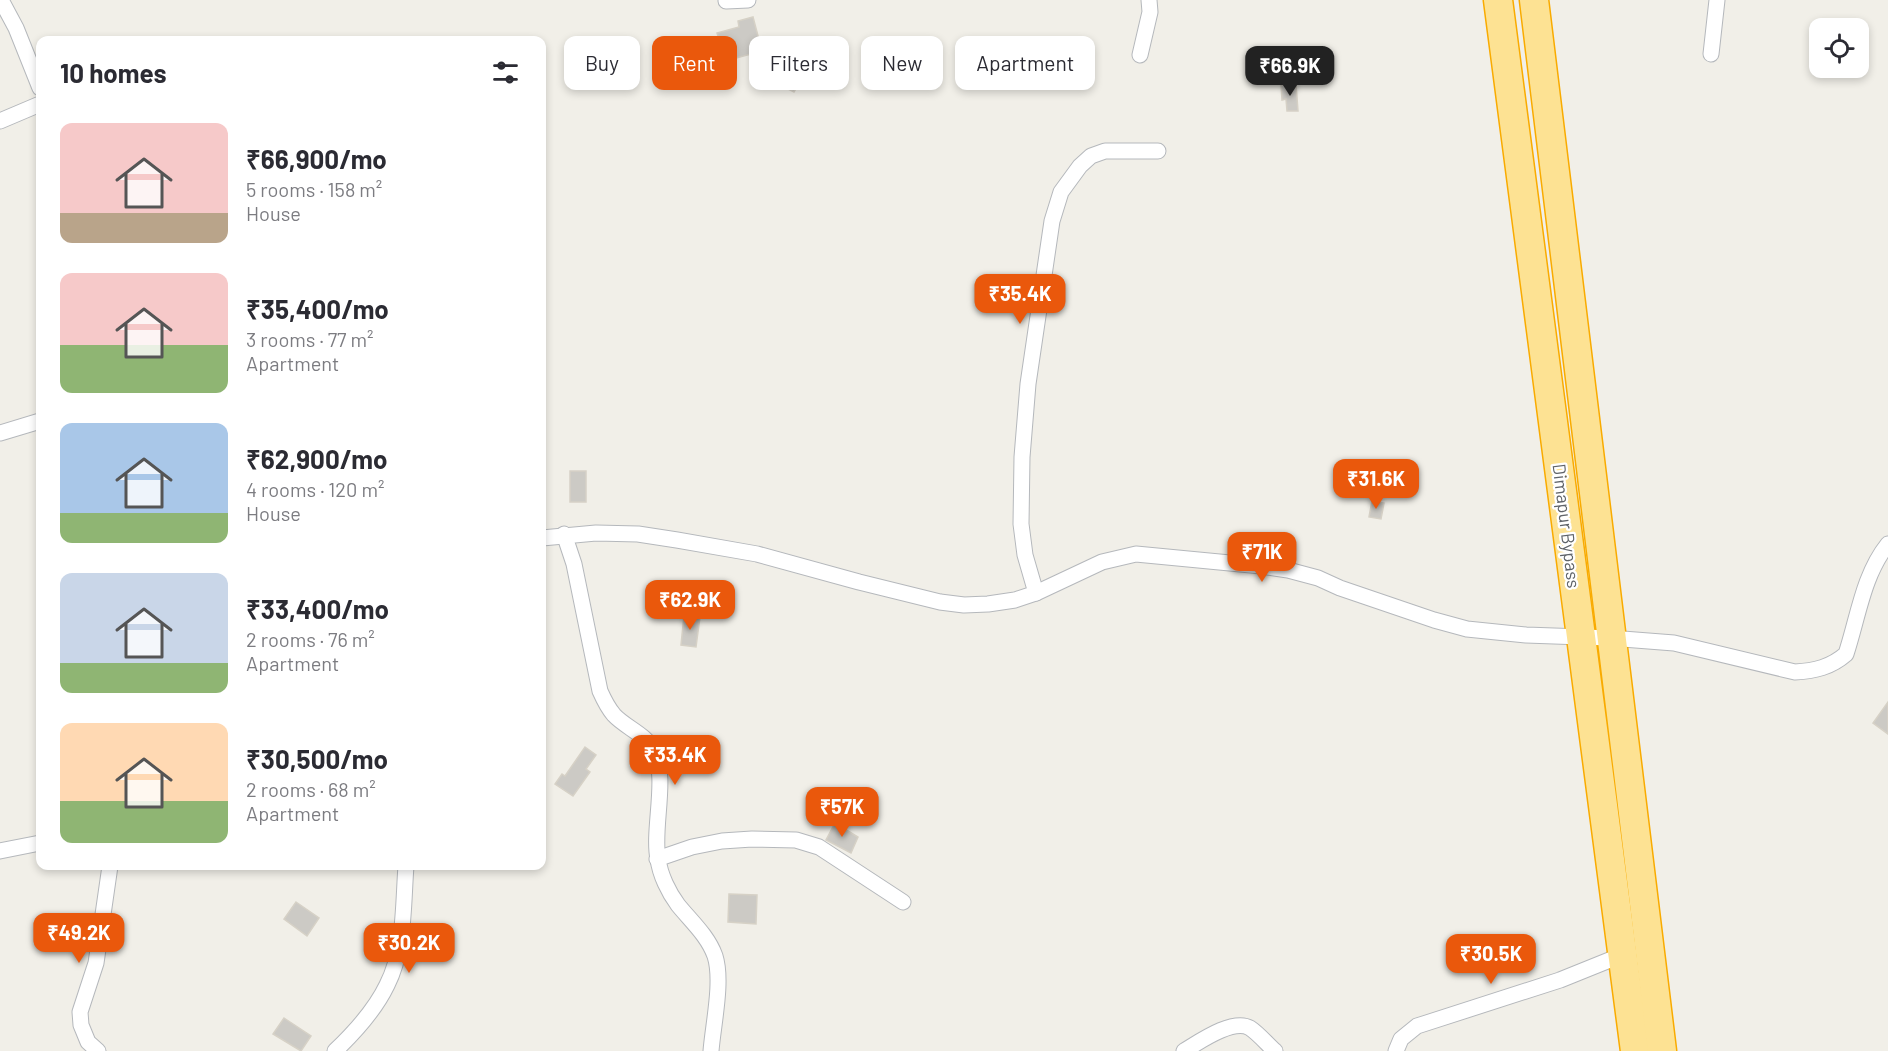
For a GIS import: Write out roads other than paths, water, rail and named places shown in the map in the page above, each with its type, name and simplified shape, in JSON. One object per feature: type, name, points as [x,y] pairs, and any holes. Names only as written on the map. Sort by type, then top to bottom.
[{"type":"highway","name":"Dimapur Bypass","points":[[1498,0],[1635,1051]]},
{"type":"highway","name":"Dimapur Bypass","points":[[1534,0],[1662,1051]]},
{"type":"street","points":[[1,0],[16,28],[36,78]]},
{"type":"street","points":[[726,2],[748,0]]},
{"type":"street","points":[[1140,55],[1150,12],[1149,0]]},
{"type":"street","points":[[1710,54],[1718,0]]},
{"type":"street","points":[[0,121],[36,106]]},
{"type":"street","points":[[1036,593],[1025,555],[1021,524],[1022,457],[1028,384],[1052,221],[1061,192],[1080,166],[1091,156],[1105,152],[1158,151]]},
{"type":"street","points":[[0,433],[36,422]]},
{"type":"street","points":[[546,537],[564,534],[638,534],[757,554],[940,602],[964,605],[1016,600],[1102,562],[1136,554],[1152,555],[1288,570],[1467,629],[1526,635],[1674,643],[1795,672],[1811,672],[1837,662],[1846,654],[1868,579],[1880,554],[1888,544]]},
{"type":"street","points":[[564,534],[573,564],[600,691],[615,716],[640,734],[652,747],[657,758],[659,774],[657,859],[667,886],[677,903],[700,929],[714,954],[719,972],[711,1051]]},
{"type":"street","points":[[657,859],[692,847],[722,841],[796,840],[819,847],[903,902]]},
{"type":"street","points":[[0,851],[36,844]]},
{"type":"street","points":[[98,1051],[88,1042],[81,1025],[80,1012],[96,963],[109,870]]},
{"type":"street","points":[[335,1051],[352,1034],[387,985],[399,942],[406,870]]},
{"type":"street","points":[[1396,1051],[1401,1039],[1417,1026],[1560,980],[1622,955]]},
{"type":"street","points":[[1184,1051],[1218,1032],[1237,1026],[1249,1027],[1275,1051]]}]
